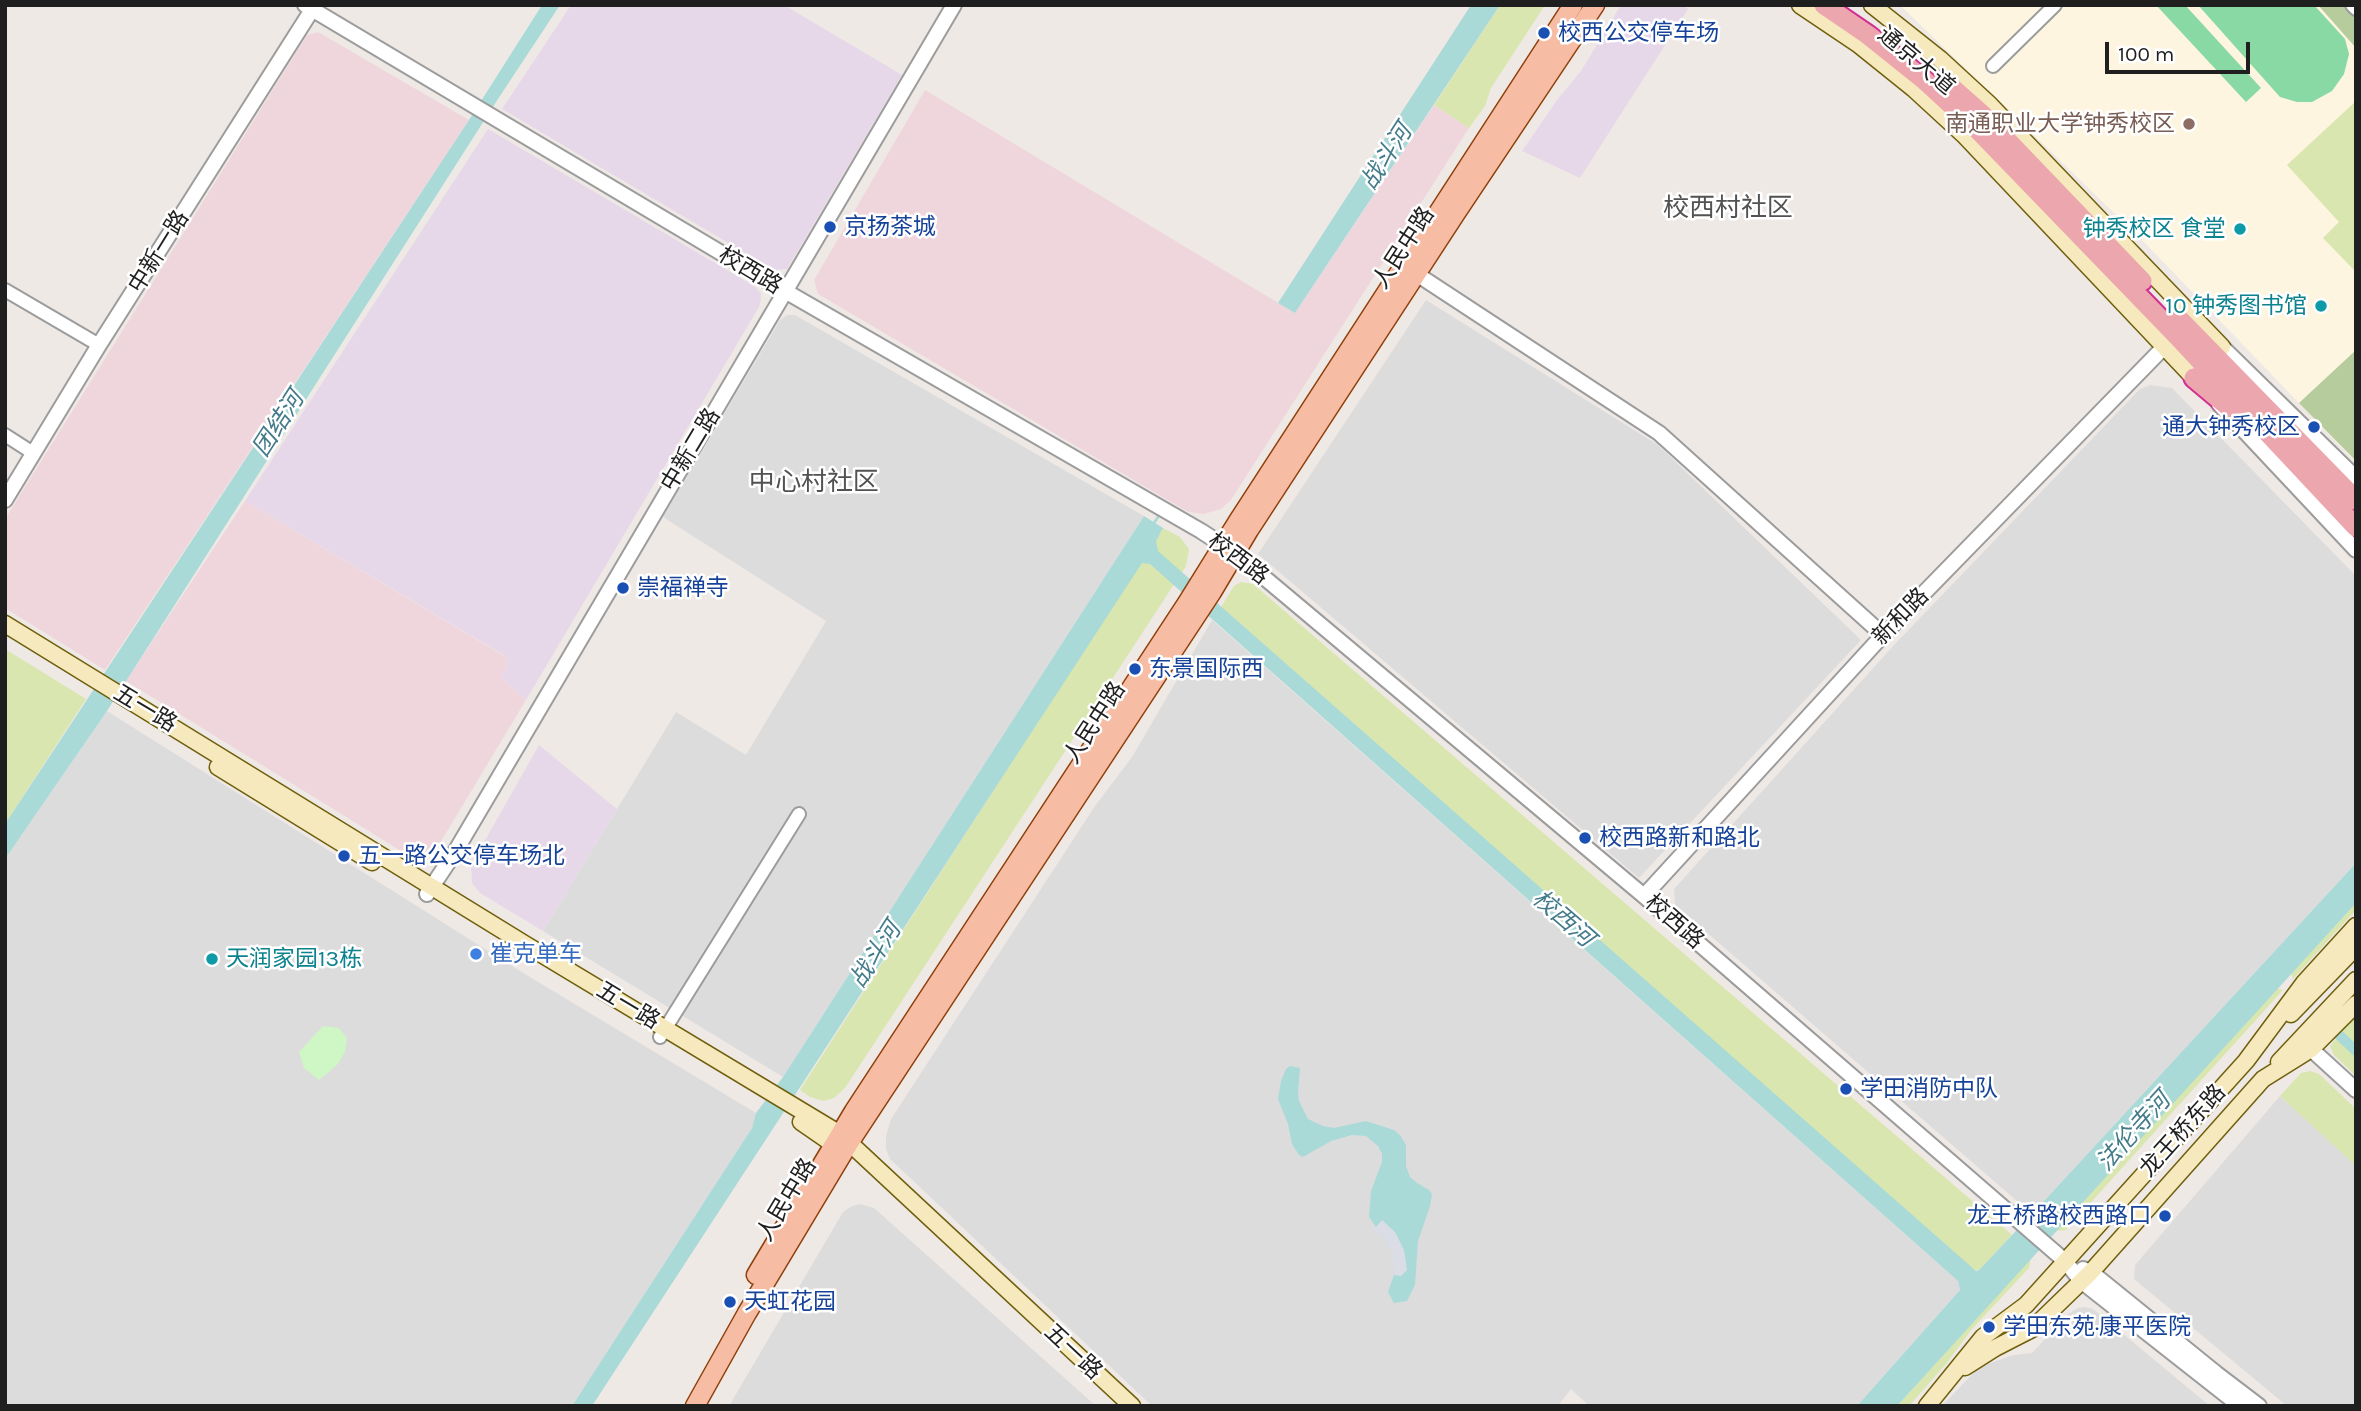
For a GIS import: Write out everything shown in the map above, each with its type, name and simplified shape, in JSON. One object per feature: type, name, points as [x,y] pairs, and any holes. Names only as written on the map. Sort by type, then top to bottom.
[{"type":"highway","points":[[1824,5],[1868,35],[1943,97],[2115,262],[2295,448],[2356,500]]},
{"type":"highway","points":[[1847,5],[1930,68],[1982,114],[2115,262]]},
{"type":"highway","points":[[2222,347],[2356,527]]},
{"type":"highway","points":[[2194,378],[2295,448]]},
{"type":"main road","name":"人民中路","points":[[682,1406],[737,1306],[1411,270],[1573,5]]},
{"type":"main road","name":"人民中路","points":[[1411,270],[1499,148],[1595,5]]},
{"type":"main road","name":"通京大道","points":[[1800,5],[1858,44],[1914,89],[1964,135],[2194,378]]},
{"type":"main road","name":"通京大道","points":[[1872,5],[1940,59],[1990,104],[2222,347]]},
{"type":"main road","name":"五一路","points":[[5,624],[268,799],[430,890],[767,1094],[842,1143],[1132,1406]]},
{"type":"main road","name":"五一路","points":[[5,635],[91,682]]},
{"type":"main road","name":"五一路","points":[[430,890],[488,930],[660,1037],[767,1094]]},
{"type":"main road","name":"龙王桥东路","points":[[1927,1406],[1983,1337],[2026,1305],[2246,1061],[2304,983],[2356,926]]},
{"type":"main road","points":[[2246,1061],[2356,947]]},
{"type":"main road","points":[[2263,1079],[2356,981]]},
{"type":"main road","name":"龙王桥东路","points":[[1943,1387],[1970,1362],[2032,1329],[2086,1276],[2263,1079],[2311,1049],[2356,1004]]},
{"type":"main road","name":"人民中路","points":[[695,1406],[842,1143]]},
{"type":"main road","name":"五一路","points":[[842,1143],[1121,1406]]},
{"type":"street","name":"中新二路","points":[[430,890],[954,5]]},
{"type":"street","points":[[1993,66],[2055,5]]},
{"type":"street","name":"校西路","points":[[311,7],[785,291],[1229,549],[1644,896],[2065,1261],[2259,1406]]},
{"type":"street","name":"中新一路","points":[[5,500],[311,7]]},
{"type":"street","points":[[1411,270],[1659,433],[1883,635]]},
{"type":"street","points":[[5,290],[99,345]]},
{"type":"street","name":"新和路","points":[[1644,896],[1883,635],[2165,346]]},
{"type":"street","points":[[2222,347],[2356,478]]},
{"type":"street","points":[[2194,378],[2356,550]]},
{"type":"street","points":[[5,435],[33,453]]},
{"type":"street","points":[[660,1037],[799,814]]},
{"type":"street","points":[[2311,1049],[2356,1090]]},
{"type":"street","name":"校西路","points":[[2086,1276],[2240,1406]]},
{"type":"shaded area","points":[[571,5],[784,5],[902,75],[787,269],[774,270],[502,109]]},
{"type":"shaded area","name":"校西公交停车场","points":[[1621,5],[1683,5],[1688,9],[1580,178],[1522,151],[1557,100],[1581,71]]},
{"type":"shaded area","name":"南通职业大学钟秀校区","points":[[1900,5],[2356,5],[2356,462],[2145,243]]},
{"type":"shaded area","points":[[318,32],[469,120],[105,670],[5,608],[5,519],[307,35]]},
{"type":"shaded area","points":[[925,90],[1295,313],[1434,105],[1469,128],[1231,500],[1221,509],[1204,514],[1188,512],[818,294],[814,280]]},
{"type":"shaded area","points":[[488,129],[754,286],[761,293],[759,307],[526,700],[501,678],[508,664],[502,654],[245,501]]},
{"type":"shaded area","points":[[1426,300],[1658,445],[1861,640],[1639,878],[1258,554]]},
{"type":"shaded area","points":[[787,315],[795,315],[1144,516],[783,1077],[543,931],[676,712],[746,755],[826,621],[663,517],[780,320]]},
{"type":"shaded area","points":[[2150,385],[2172,388],[2356,576],[2356,863],[2032,1214],[1675,905],[1674,889],[1894,645],[2140,389]]},
{"type":"shaded area","points":[[245,501],[506,657],[508,664],[501,678],[526,700],[434,853],[424,859],[414,859],[126,681]]},
{"type":"shaded area","points":[[1212,620],[1958,1281],[1960,1290],[1857,1406],[1589,1406],[1571,1389],[1558,1406],[1152,1406],[890,1159],[886,1149],[886,1136],[891,1119],[1095,806],[1132,757]]},
{"type":"shaded area","points":[[107,711],[520,971],[756,1113],[752,1128],[572,1406],[5,1406],[5,859]]},
{"type":"shaded area","points":[[539,745],[617,809],[543,931],[480,893],[472,883],[471,865]]},
{"type":"shaded area","points":[[2280,1096],[2353,1163],[2356,1162],[2356,1406],[2287,1406],[2134,1279],[2135,1265]]},
{"type":"shaded area","points":[[860,1204],[874,1208],[1096,1406],[729,1406],[843,1212]]},
{"type":"shaded area","points":[[1382,1219],[1395,1232],[1404,1250],[1407,1270],[1401,1276],[1394,1275],[1392,1254],[1385,1239],[1373,1229]]},
{"type":"shaded area","points":[[2085,1307],[2093,1309],[2210,1406],[1942,1406],[1979,1367],[2013,1355],[2032,1353],[2068,1314]]},
{"type":"green space","points":[[1500,5],[1545,5],[1491,88],[1485,106],[1469,128],[1434,105]]},
{"type":"green space","points":[[2156,5],[2185,5],[2261,88],[2246,102]]},
{"type":"green space","points":[[2198,5],[2314,5],[2345,39],[2349,54],[2344,74],[2332,91],[2312,102],[2297,102],[2280,97]]},
{"type":"green space","points":[[2318,5],[2356,5],[2356,48]]},
{"type":"green space","points":[[2356,101],[2356,272],[2323,238],[2339,222],[2287,165]]},
{"type":"green space","points":[[2356,350],[2356,461],[2299,403]]},
{"type":"green space","points":[[1163,528],[1180,537],[1189,549],[1186,566],[845,1088],[834,1098],[824,1101],[810,1097],[800,1090]]},
{"type":"green space","points":[[1241,582],[1253,584],[2012,1235],[1979,1270],[1973,1270],[1221,607],[1234,586]]},
{"type":"green space","points":[[5,649],[86,699],[5,824]]},
{"type":"green space","points":[[2356,903],[2356,910],[2293,979],[2291,973]]},
{"type":"green space","points":[[2276,988],[2283,990],[2066,1230],[2056,1231]]},
{"type":"green space","points":[[2356,1015],[2356,1076],[2334,1055],[2330,1046]]},
{"type":"green space","points":[[323,1026],[339,1028],[347,1038],[345,1052],[338,1064],[319,1080],[304,1068],[299,1052]]},
{"type":"green space","points":[[2310,1071],[2319,1074],[2356,1109],[2354,1164],[2280,1096],[2301,1073]]},
{"type":"green space","points":[[2031,1257],[2029,1268],[1972,1329],[1909,1406],[1897,1406]]},
{"type":"water","name":"团结河","points":[[542,5],[560,5],[107,711],[5,859],[5,824]]},
{"type":"water","points":[[1471,5],[1500,5],[1295,313],[1278,303]]},
{"type":"water","points":[[1144,516],[1163,528],[1156,541],[1158,551],[1976,1271],[2032,1214],[2356,863],[2356,903],[1897,1406],[1857,1406],[1960,1290],[1958,1281],[1150,564],[1142,563],[592,1406],[572,1406],[752,1128],[756,1113],[783,1077]]},
{"type":"water","points":[[1290,1066],[1300,1068],[1299,1101],[1308,1119],[1334,1128],[1366,1121],[1394,1130],[1406,1145],[1406,1166],[1410,1177],[1432,1194],[1418,1241],[1415,1285],[1407,1301],[1394,1303],[1388,1292],[1394,1275],[1401,1276],[1407,1270],[1404,1250],[1395,1232],[1382,1220],[1376,1227],[1369,1217],[1371,1191],[1382,1162],[1382,1154],[1378,1146],[1366,1136],[1352,1135],[1331,1141],[1303,1157],[1299,1155],[1292,1144],[1288,1124],[1278,1099],[1281,1081]]},
{"type":"waterway","name":"战斗河","points":[[1152,526],[1160,514]]},
{"type":"waterway","points":[[2338,1034],[2356,1051]]},
{"type":"place","name":"校西公交停车场","points":[[1544,33]]},
{"type":"place","name":"南通职业大学钟秀校区","points":[[2189,124]]},
{"type":"place","name":"京扬茶城","points":[[830,227]]},
{"type":"place","name":"钟秀校区 食堂","points":[[2240,229]]},
{"type":"place","name":"10 钟秀图书馆","points":[[2321,306]]},
{"type":"place","name":"通大钟秀校区","points":[[2314,427]]},
{"type":"place","name":"崇福禅寺","points":[[623,588]]},
{"type":"place","name":"东景国际西","points":[[1135,669]]},
{"type":"place","name":"校西路新和路北","points":[[1585,838]]},
{"type":"place","name":"五一路公交停车场北","points":[[344,856]]},
{"type":"place","name":"崔克单车","points":[[476,954]]},
{"type":"place","name":"天润家园13栋","points":[[212,959]]},
{"type":"place","name":"学田消防中队","points":[[1846,1089]]},
{"type":"place","name":"龙王桥路校西路口","points":[[2165,1216]]},
{"type":"place","name":"天虹花园","points":[[730,1302]]},
{"type":"place","name":"学田东苑·康平医院","points":[[1989,1327]]},
{"type":"district","name":"校西村社区","points":[[1728,209]]},
{"type":"district","name":"中心村社区","points":[[814,483]]},
{"type":"water label","name":"校西河","points":[[1563,919]]},
{"type":"water label","name":"法伦寺河","points":[[2134,1132]]}]
